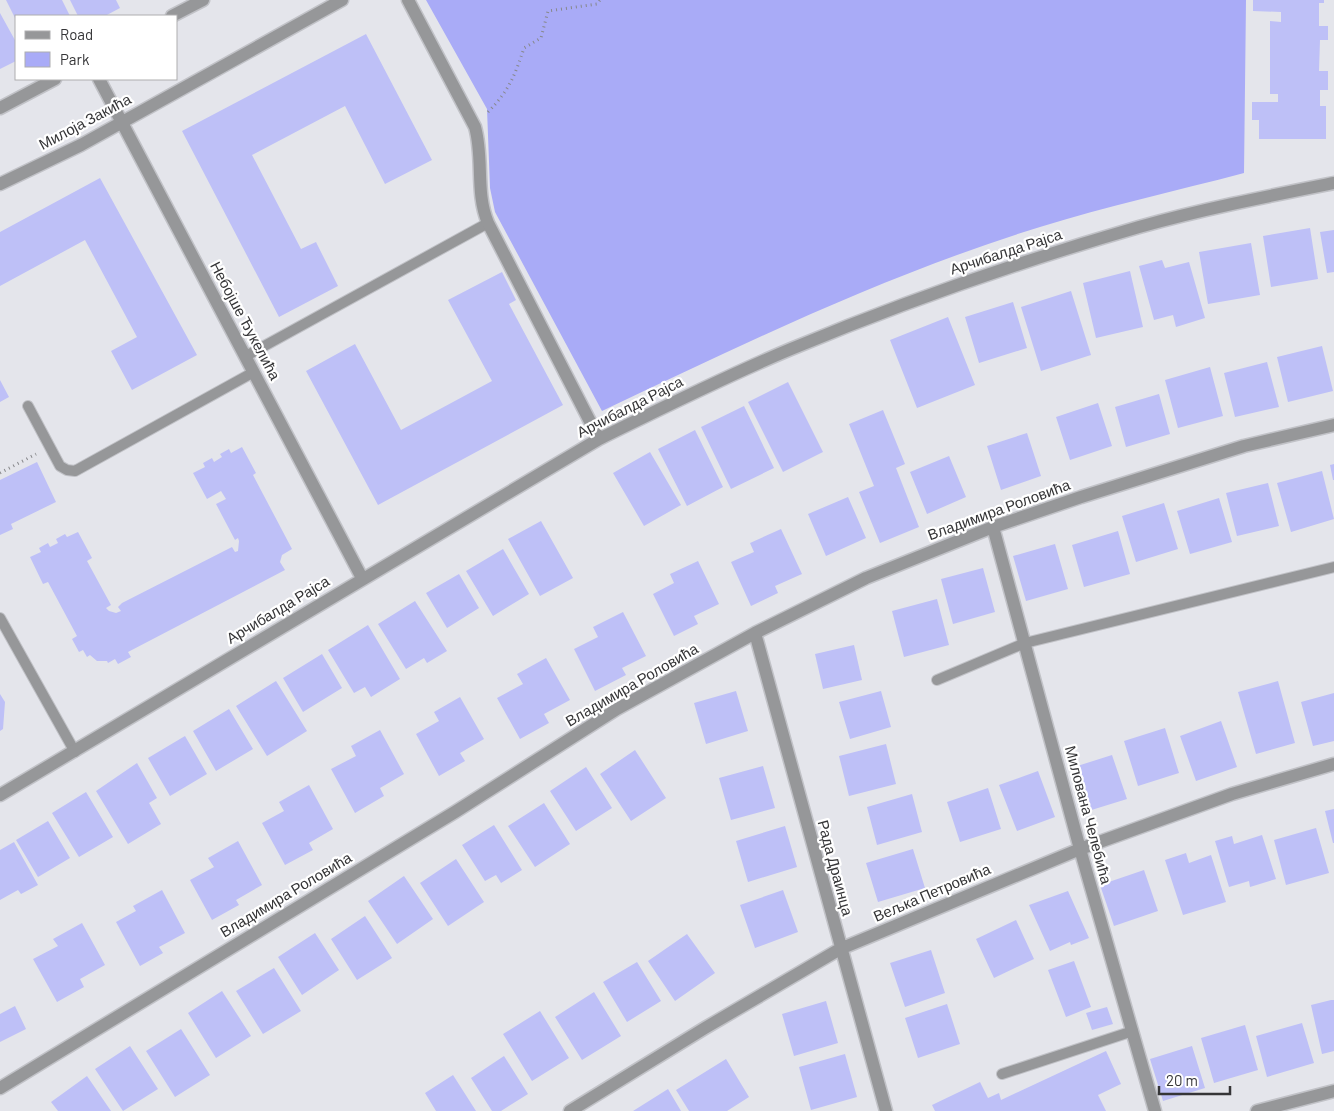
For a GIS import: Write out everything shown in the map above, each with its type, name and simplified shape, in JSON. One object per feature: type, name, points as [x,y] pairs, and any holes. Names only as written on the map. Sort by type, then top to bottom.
[{"type":"street","points":[[174,15],[203,0]]},
{"type":"street","name":"Милоја Закића","points":[[0,184],[120,122],[342,0]]},
{"type":"street","points":[[408,0],[476,127],[480,201],[488,223],[599,439]]},
{"type":"street","points":[[0,108],[53,80]]},
{"type":"street","name":"Небојше Ђукелића","points":[[99,80],[362,578]]},
{"type":"street","name":"Арчибалда Рајса","points":[[0,795],[75,752],[362,578],[599,439],[790,350],[936,293],[1139,227],[1203,210],[1334,183]]},
{"type":"street","name":"Владимира Роловића","points":[[0,1088],[455,812],[617,709],[755,632],[866,578],[993,527],[1081,497],[1244,446],[1334,425]]},
{"type":"street","name":"Милована Челебића","points":[[993,527],[1080,849],[1133,1031],[1154,1111]]},
{"type":"street","name":"Рада Драинца","points":[[755,632],[840,949],[886,1111]]},
{"type":"street","name":"Вељка Петровића","points":[[570,1111],[705,1028],[840,949],[1080,849],[1232,794],[1334,764]]},
{"type":"street","points":[[1258,1111],[1334,1091]]},
{"type":"lane","points":[[246,356],[488,223]]},
{"type":"lane","points":[[28,406],[60,466],[67,470],[75,471],[254,372]]},
{"type":"lane","points":[[936,680],[1025,643],[1334,567]]},
{"type":"lane","points":[[0,618],[75,752]]},
{"type":"lane","points":[[1002,1074],[1133,1031]]},
{"type":"path","points":[[476,127],[500,101],[514,80],[524,48],[541,38],[548,12],[597,4],[600,0]]},
{"type":"path","points":[[0,472],[49,446]]},
{"type":"green space","points":[[426,0],[1246,0],[1244,173],[1065,219],[928,266],[763,335],[602,411],[495,212],[490,188],[487,109]]},
{"type":"building","points":[[6,0],[62,0],[70,15],[15,15],[15,18]]},
{"type":"building","points":[[70,0],[116,0],[120,8],[107,15],[78,15]]},
{"type":"building","points":[[1253,0],[1324,0],[1324,3],[1319,3],[1319,26],[1328,26],[1328,40],[1320,40],[1319,71],[1328,71],[1328,90],[1320,90],[1320,106],[1326,106],[1326,139],[1259,139],[1259,120],[1252,120],[1252,102],[1278,102],[1278,94],[1270,94],[1270,21],[1281,22],[1281,12],[1253,11]]},
{"type":"building","points":[[0,13],[15,40],[15,62],[0,69]]},
{"type":"building","points":[[366,34],[432,160],[385,184],[345,106],[252,155],[301,249],[316,242],[338,286],[279,317],[182,131]]},
{"type":"building","points":[[100,178],[197,355],[132,390],[111,351],[137,337],[85,240],[0,286],[0,232]]},
{"type":"building","points":[[1310,228],[1318,279],[1271,287],[1263,236]]},
{"type":"building","points":[[1334,230],[1334,272],[1327,273],[1320,232]]},
{"type":"building","points":[[1251,243],[1260,295],[1208,304],[1199,252]]},
{"type":"building","points":[[1162,260],[1165,268],[1189,262],[1205,318],[1176,327],[1173,315],[1154,320],[1139,266]]},
{"type":"building","points":[[1130,271],[1143,327],[1096,338],[1083,283]]},
{"type":"building","points":[[502,272],[516,300],[509,304],[563,405],[378,505],[306,371],[355,344],[401,430],[492,381],[448,300]]},
{"type":"building","points":[[1071,291],[1091,355],[1041,371],[1021,307]]},
{"type":"building","points":[[1013,302],[1027,348],[979,363],[965,317]]},
{"type":"building","points":[[948,317],[975,385],[917,408],[890,340]]},
{"type":"building","points":[[1322,346],[1333,391],[1288,402],[1277,357]]},
{"type":"building","points":[[1267,362],[1279,407],[1235,417],[1224,373]]},
{"type":"building","points":[[1210,367],[1223,416],[1178,428],[1165,380]]},
{"type":"building","points":[[0,380],[9,397],[0,402]]},
{"type":"building","points":[[788,382],[823,452],[783,472],[748,402]]},
{"type":"building","points":[[1159,394],[1170,434],[1126,447],[1115,407]]},
{"type":"building","points":[[1098,403],[1112,446],[1070,460],[1056,417]]},
{"type":"building","points":[[744,406],[774,468],[731,489],[701,427]]},
{"type":"building","points":[[883,410],[905,464],[896,468],[919,527],[880,543],[859,492],[874,486],[849,424]]},
{"type":"building","points":[[695,430],[723,487],[687,506],[658,449]]},
{"type":"building","points":[[1027,433],[1041,476],[1001,490],[987,446]]},
{"type":"building","points":[[242,447],[256,473],[253,475],[292,549],[282,555],[280,562],[285,570],[128,652],[131,657],[118,664],[115,659],[108,663],[107,661],[97,661],[90,655],[87,657],[83,650],[79,652],[72,639],[77,636],[48,582],[43,584],[30,557],[41,552],[39,548],[48,543],[50,547],[58,543],[56,539],[65,534],[67,537],[78,532],[92,558],[87,561],[111,605],[106,608],[116,613],[121,611],[118,607],[122,603],[232,547],[235,552],[238,551],[238,538],[235,540],[216,504],[226,499],[221,491],[207,499],[193,473],[205,467],[203,463],[212,458],[214,462],[222,457],[220,454],[229,449],[231,453]]},
{"type":"building","points":[[650,452],[681,505],[644,526],[613,473]]},
{"type":"building","points":[[949,456],[966,497],[927,514],[910,472]]},
{"type":"building","points":[[37,462],[56,502],[11,524],[13,529],[0,535],[0,480]]},
{"type":"building","points":[[1334,464],[1334,480],[1333,480],[1330,465]]},
{"type":"building","points":[[1322,471],[1334,519],[1291,532],[1277,483]]},
{"type":"building","points":[[1268,483],[1279,526],[1237,536],[1226,493]]},
{"type":"building","points":[[848,497],[866,538],[826,556],[808,514]]},
{"type":"building","points":[[1219,498],[1232,542],[1190,554],[1177,511]]},
{"type":"building","points":[[1164,503],[1178,549],[1136,562],[1122,516]]},
{"type":"building","points":[[541,521],[573,578],[540,596],[508,539]]},
{"type":"building","points":[[781,529],[802,574],[775,586],[778,593],[751,606],[731,562],[754,552],[750,543]]},
{"type":"building","points":[[1118,531],[1130,574],[1084,587],[1072,545]]},
{"type":"building","points":[[1055,544],[1068,589],[1026,601],[1013,556]]},
{"type":"building","points":[[503,549],[529,594],[493,616],[466,571]]},
{"type":"building","points":[[698,561],[719,604],[694,616],[698,624],[674,636],[653,594],[674,583],[670,574]]},
{"type":"building","points":[[983,568],[995,612],[953,624],[941,579]]},
{"type":"building","points":[[459,574],[479,608],[447,628],[426,593]]},
{"type":"building","points":[[937,599],[949,645],[904,657],[892,611]]},
{"type":"building","points":[[415,601],[447,651],[427,663],[424,658],[406,669],[378,624]]},
{"type":"building","points":[[623,612],[646,656],[622,668],[626,675],[595,691],[574,649],[598,637],[593,627]]},
{"type":"building","points":[[368,625],[400,679],[371,697],[365,687],[354,693],[328,650]]},
{"type":"building","points":[[854,645],[862,680],[823,689],[815,654]]},
{"type":"building","points":[[322,654],[342,688],[303,712],[283,678]]},
{"type":"building","points":[[546,658],[570,700],[544,714],[549,723],[520,739],[497,698],[523,684],[517,674]]},
{"type":"building","points":[[276,681],[307,731],[267,756],[236,706]]},
{"type":"building","points":[[1278,681],[1295,743],[1256,754],[1238,692]]},
{"type":"building","points":[[736,691],[748,731],[706,744],[694,703]]},
{"type":"building","points":[[881,691],[891,727],[850,739],[839,702]]},
{"type":"building","points":[[1334,693],[1334,741],[1313,746],[1301,702]]},
{"type":"building","points":[[0,694],[5,702],[3,729],[0,731]]},
{"type":"building","points":[[460,697],[484,739],[460,753],[465,761],[439,776],[416,734],[439,721],[434,712]]},
{"type":"building","points":[[229,709],[253,749],[216,771],[193,731]]},
{"type":"building","points":[[1221,721],[1237,767],[1196,781],[1180,736]]},
{"type":"building","points":[[1165,728],[1179,773],[1138,786],[1124,741]]},
{"type":"building","points":[[380,730],[404,774],[380,788],[384,796],[355,813],[331,769],[356,756],[351,746]]},
{"type":"building","points":[[185,736],[207,774],[170,796],[148,758]]},
{"type":"building","points":[[886,744],[896,784],[849,796],[839,756]]},
{"type":"building","points":[[635,750],[666,798],[631,821],[600,774]]},
{"type":"building","points":[[1112,755],[1127,799],[1085,812],[1071,768]]},
{"type":"building","points":[[137,763],[157,798],[149,803],[161,824],[128,844],[96,791]]},
{"type":"building","points":[[763,766],[775,808],[731,820],[719,778]]},
{"type":"building","points":[[586,767],[612,808],[576,831],[550,791]]},
{"type":"building","points":[[1038,771],[1055,817],[1017,831],[999,785]]},
{"type":"building","points":[[309,785],[333,829],[309,843],[313,850],[285,865],[262,823],[284,811],[279,802]]},
{"type":"building","points":[[988,788],[1001,829],[960,842],[947,802]]},
{"type":"building","points":[[86,792],[113,837],[79,857],[52,813]]},
{"type":"building","points":[[912,794],[922,832],[877,845],[867,807]]},
{"type":"building","points":[[544,803],[570,844],[535,867],[508,826]]},
{"type":"building","points":[[1334,809],[1334,843],[1333,843],[1325,811]]},
{"type":"building","points":[[48,821],[70,858],[38,877],[16,840]]},
{"type":"building","points":[[494,825],[522,870],[501,883],[496,875],[485,881],[462,845]]},
{"type":"building","points":[[785,826],[797,867],[748,882],[736,841]]},
{"type":"building","points":[[1316,828],[1329,873],[1286,885],[1274,840]]},
{"type":"building","points":[[1262,835],[1276,879],[1250,887],[1249,881],[1229,887],[1215,841],[1232,836],[1234,844]]},
{"type":"building","points":[[238,841],[262,885],[236,900],[239,905],[212,920],[190,880],[214,867],[208,858]]},
{"type":"building","points":[[14,842],[38,885],[21,894],[18,890],[0,900],[0,850]]},
{"type":"building","points":[[913,849],[925,888],[878,902],[866,863]]},
{"type":"building","points":[[1186,853],[1189,863],[1211,855],[1226,902],[1183,915],[1165,860]]},
{"type":"building","points":[[456,859],[484,902],[448,926],[420,883]]},
{"type":"building","points":[[1144,870],[1158,911],[1114,926],[1100,885]]},
{"type":"building","points":[[404,876],[433,919],[397,944],[368,901]]},
{"type":"building","points":[[162,890],[185,933],[159,947],[163,953],[140,966],[116,922],[136,911],[133,906]]},
{"type":"building","points":[[783,890],[798,932],[755,948],[740,905]]},
{"type":"building","points":[[1068,891],[1089,938],[1071,945],[1070,942],[1050,951],[1029,905]]},
{"type":"building","points":[[365,916],[392,958],[357,980],[331,939]]},
{"type":"building","points":[[1016,920],[1034,959],[994,978],[976,939]]},
{"type":"building","points":[[82,923],[105,965],[80,979],[84,987],[57,1002],[33,959],[58,946],[53,939]]},
{"type":"building","points":[[315,933],[339,970],[302,995],[278,957]]},
{"type":"building","points":[[687,934],[715,973],[675,1001],[648,961]]},
{"type":"building","points":[[931,950],[945,993],[905,1007],[890,963]]},
{"type":"building","points":[[1074,961],[1091,1007],[1066,1017],[1048,970]]},
{"type":"building","points":[[637,962],[661,1001],[627,1022],[603,982]]},
{"type":"building","points":[[274,968],[301,1011],[263,1034],[236,991]]},
{"type":"building","points":[[222,991],[251,1036],[216,1058],[188,1013]]},
{"type":"building","points":[[594,992],[621,1036],[582,1060],[555,1017]]},
{"type":"building","points":[[1334,1000],[1334,1051],[1322,1054],[1311,1005]]},
{"type":"building","points":[[826,1001],[838,1043],[794,1056],[782,1014]]},
{"type":"building","points":[[947,1004],[960,1044],[918,1058],[905,1018]]},
{"type":"building","points":[[15,1006],[26,1029],[0,1042],[0,1014]]},
{"type":"building","points":[[1107,1007],[1113,1024],[1092,1030],[1086,1013]]},
{"type":"building","points":[[540,1011],[569,1058],[532,1081],[503,1034]]},
{"type":"building","points":[[1302,1023],[1314,1063],[1267,1077],[1256,1036]]},
{"type":"building","points":[[1245,1025],[1258,1070],[1214,1083],[1201,1038]]},
{"type":"building","points":[[181,1029],[210,1075],[175,1097],[146,1051]]},
{"type":"building","points":[[130,1046],[158,1089],[123,1111],[95,1069]]},
{"type":"building","points":[[1192,1046],[1205,1088],[1163,1101],[1150,1059]]},
{"type":"building","points":[[1106,1051],[1121,1084],[1098,1095],[1106,1111],[935,1111],[932,1105],[980,1082],[988,1098],[999,1093],[1001,1100]]},
{"type":"building","points":[[845,1054],[857,1097],[811,1110],[799,1067]]},
{"type":"building","points":[[504,1056],[528,1094],[501,1111],[492,1111],[471,1078]]},
{"type":"building","points":[[726,1059],[749,1097],[727,1111],[689,1111],[676,1090]]},
{"type":"building","points":[[453,1075],[476,1111],[436,1111],[425,1093]]},
{"type":"building","points":[[87,1076],[111,1111],[58,1111],[51,1102]]},
{"type":"building","points":[[668,1089],[681,1111],[633,1111]]}]
